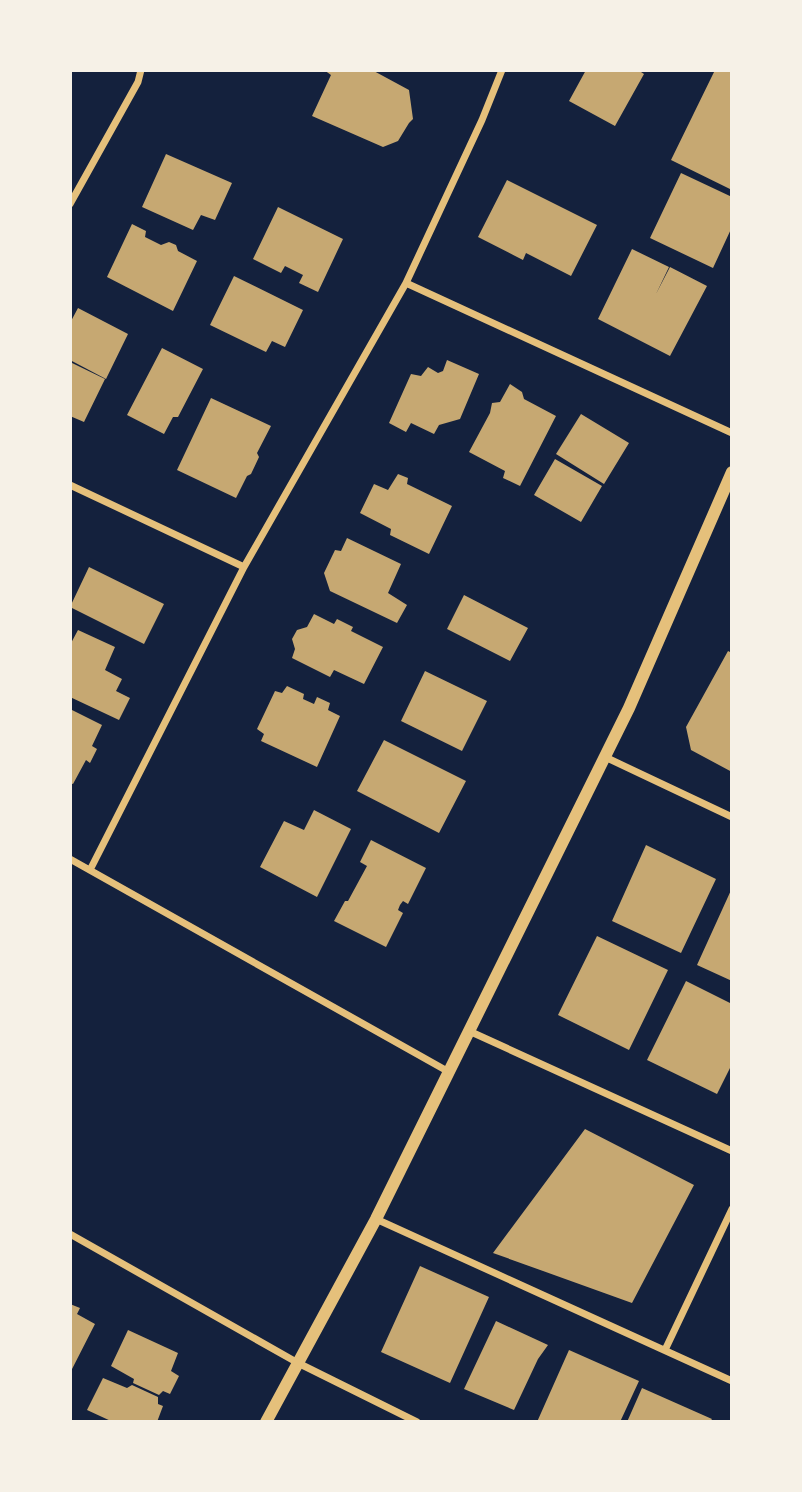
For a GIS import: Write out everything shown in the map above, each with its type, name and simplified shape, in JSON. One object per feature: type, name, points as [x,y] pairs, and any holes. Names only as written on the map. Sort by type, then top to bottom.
[{"type":"street","points":[[70,204],[138,82],[141,70]]},
{"type":"street","points":[[90,870],[244,567],[406,283],[482,120],[502,70]]},
{"type":"street","points":[[406,283],[732,433]]},
{"type":"street","points":[[266,1422],[376,1219],[605,757],[732,472]]},
{"type":"street","points":[[70,485],[244,567]]},
{"type":"street","points":[[605,757],[732,817]]},
{"type":"street","points":[[70,859],[449,1072]]},
{"type":"street","points":[[469,1031],[732,1151]]},
{"type":"street","points":[[665,1350],[732,1209]]},
{"type":"street","points":[[376,1219],[732,1381]]},
{"type":"street","points":[[70,1234],[298,1363],[417,1422]]},
{"type":"building","points":[[324,70],[372,70],[409,90],[413,119],[398,141],[383,147],[312,116],[331,75]]},
{"type":"building","points":[[586,70],[638,70],[644,74],[615,126],[569,101]]},
{"type":"building","points":[[715,70],[732,70],[732,190],[671,160]]},
{"type":"building","points":[[166,154],[232,183],[215,220],[201,215],[193,230],[142,207]]},
{"type":"building","points":[[681,173],[732,197],[732,227],[713,268],[650,238]]},
{"type":"building","points":[[507,180],[597,225],[571,276],[526,253],[523,260],[478,237]]},
{"type":"building","points":[[278,207],[343,239],[318,292],[299,283],[303,275],[285,266],[281,273],[253,259]]},
{"type":"building","points":[[132,224],[146,231],[145,237],[161,245],[169,242],[176,245],[178,251],[197,261],[173,311],[107,277]]},
{"type":"building","points":[[632,249],[669,267],[656,294],[670,267],[707,286],[670,356],[598,319]]},
{"type":"building","points":[[234,276],[303,310],[285,347],[272,341],[266,352],[210,325]]},
{"type":"building","points":[[78,308],[128,334],[106,379],[70,360],[70,323]]},
{"type":"building","points":[[162,348],[203,369],[178,417],[173,417],[164,434],[127,415]]},
{"type":"building","points":[[447,360],[479,374],[460,419],[439,425],[434,434],[411,423],[406,432],[389,423],[411,374],[421,376],[428,367],[438,373],[443,371]]},
{"type":"building","points":[[70,362],[105,379],[84,422],[70,416]]},
{"type":"building","points":[[510,384],[522,392],[524,399],[556,416],[520,486],[503,478],[505,471],[469,452],[490,413],[492,403],[500,402]]},
{"type":"building","points":[[211,398],[271,426],[257,453],[259,457],[251,474],[247,476],[236,498],[177,470]]},
{"type":"building","points":[[581,414],[629,443],[604,484],[556,454]]},
{"type":"building","points":[[555,459],[602,486],[581,522],[534,495]]},
{"type":"building","points":[[398,474],[408,478],[407,484],[452,506],[429,554],[390,535],[391,529],[360,513],[374,484],[388,490]]},
{"type":"building","points":[[347,538],[401,564],[388,593],[407,605],[397,623],[330,591],[324,573],[335,550],[341,551]]},
{"type":"building","points":[[89,567],[164,604],[144,644],[70,607]]},
{"type":"building","points":[[464,595],[528,628],[510,661],[447,629]]},
{"type":"building","points":[[314,614],[334,624],[337,619],[353,627],[351,631],[383,647],[364,684],[334,670],[330,677],[292,658],[295,649],[292,639],[297,630],[307,627]]},
{"type":"building","points":[[78,630],[115,647],[105,670],[122,679],[116,691],[130,698],[119,720],[70,697],[70,645]]},
{"type":"building","points":[[728,651],[732,653],[732,772],[691,750],[686,727]]},
{"type":"building","points":[[425,671],[487,701],[462,751],[401,721]]},
{"type":"building","points":[[287,686],[304,694],[303,699],[314,704],[317,697],[330,703],[328,710],[340,716],[317,767],[261,741],[264,734],[257,729],[275,691],[282,693]]},
{"type":"building","points":[[70,709],[102,725],[92,746],[97,749],[90,763],[86,760],[73,784],[70,783]]},
{"type":"building","points":[[384,740],[466,781],[439,833],[357,791]]},
{"type":"building","points":[[314,810],[351,829],[317,897],[260,867],[284,821],[304,830]]},
{"type":"building","points":[[371,840],[426,868],[408,904],[403,901],[400,905],[398,910],[403,913],[386,947],[334,921],[367,866],[360,862]]},
{"type":"building","points":[[646,845],[716,879],[681,953],[612,921]]},
{"type":"building","points":[[732,888],[732,981],[697,965]]},
{"type":"building","points":[[597,936],[668,970],[629,1050],[558,1015]]},
{"type":"building","points":[[686,981],[732,1004],[732,1064],[717,1094],[647,1060]]},
{"type":"building","points":[[585,1129],[694,1185],[632,1303],[493,1253]]},
{"type":"building","points":[[420,1266],[489,1297],[450,1383],[381,1352]]},
{"type":"building","points":[[70,1304],[80,1308],[77,1314],[95,1324],[70,1373]]},
{"type":"building","points":[[496,1321],[548,1345],[538,1359],[514,1410],[464,1389]]},
{"type":"building","points":[[128,1330],[178,1353],[171,1371],[179,1376],[170,1394],[163,1391],[159,1395],[133,1383],[134,1379],[111,1366]]},
{"type":"building","points":[[569,1350],[639,1381],[620,1422],[537,1422]]},
{"type":"building","points":[[103,1378],[127,1388],[132,1385],[158,1397],[158,1404],[163,1406],[157,1422],[113,1422],[87,1410]]},
{"type":"building","points":[[642,1388],[712,1419],[710,1422],[627,1422]]}]
